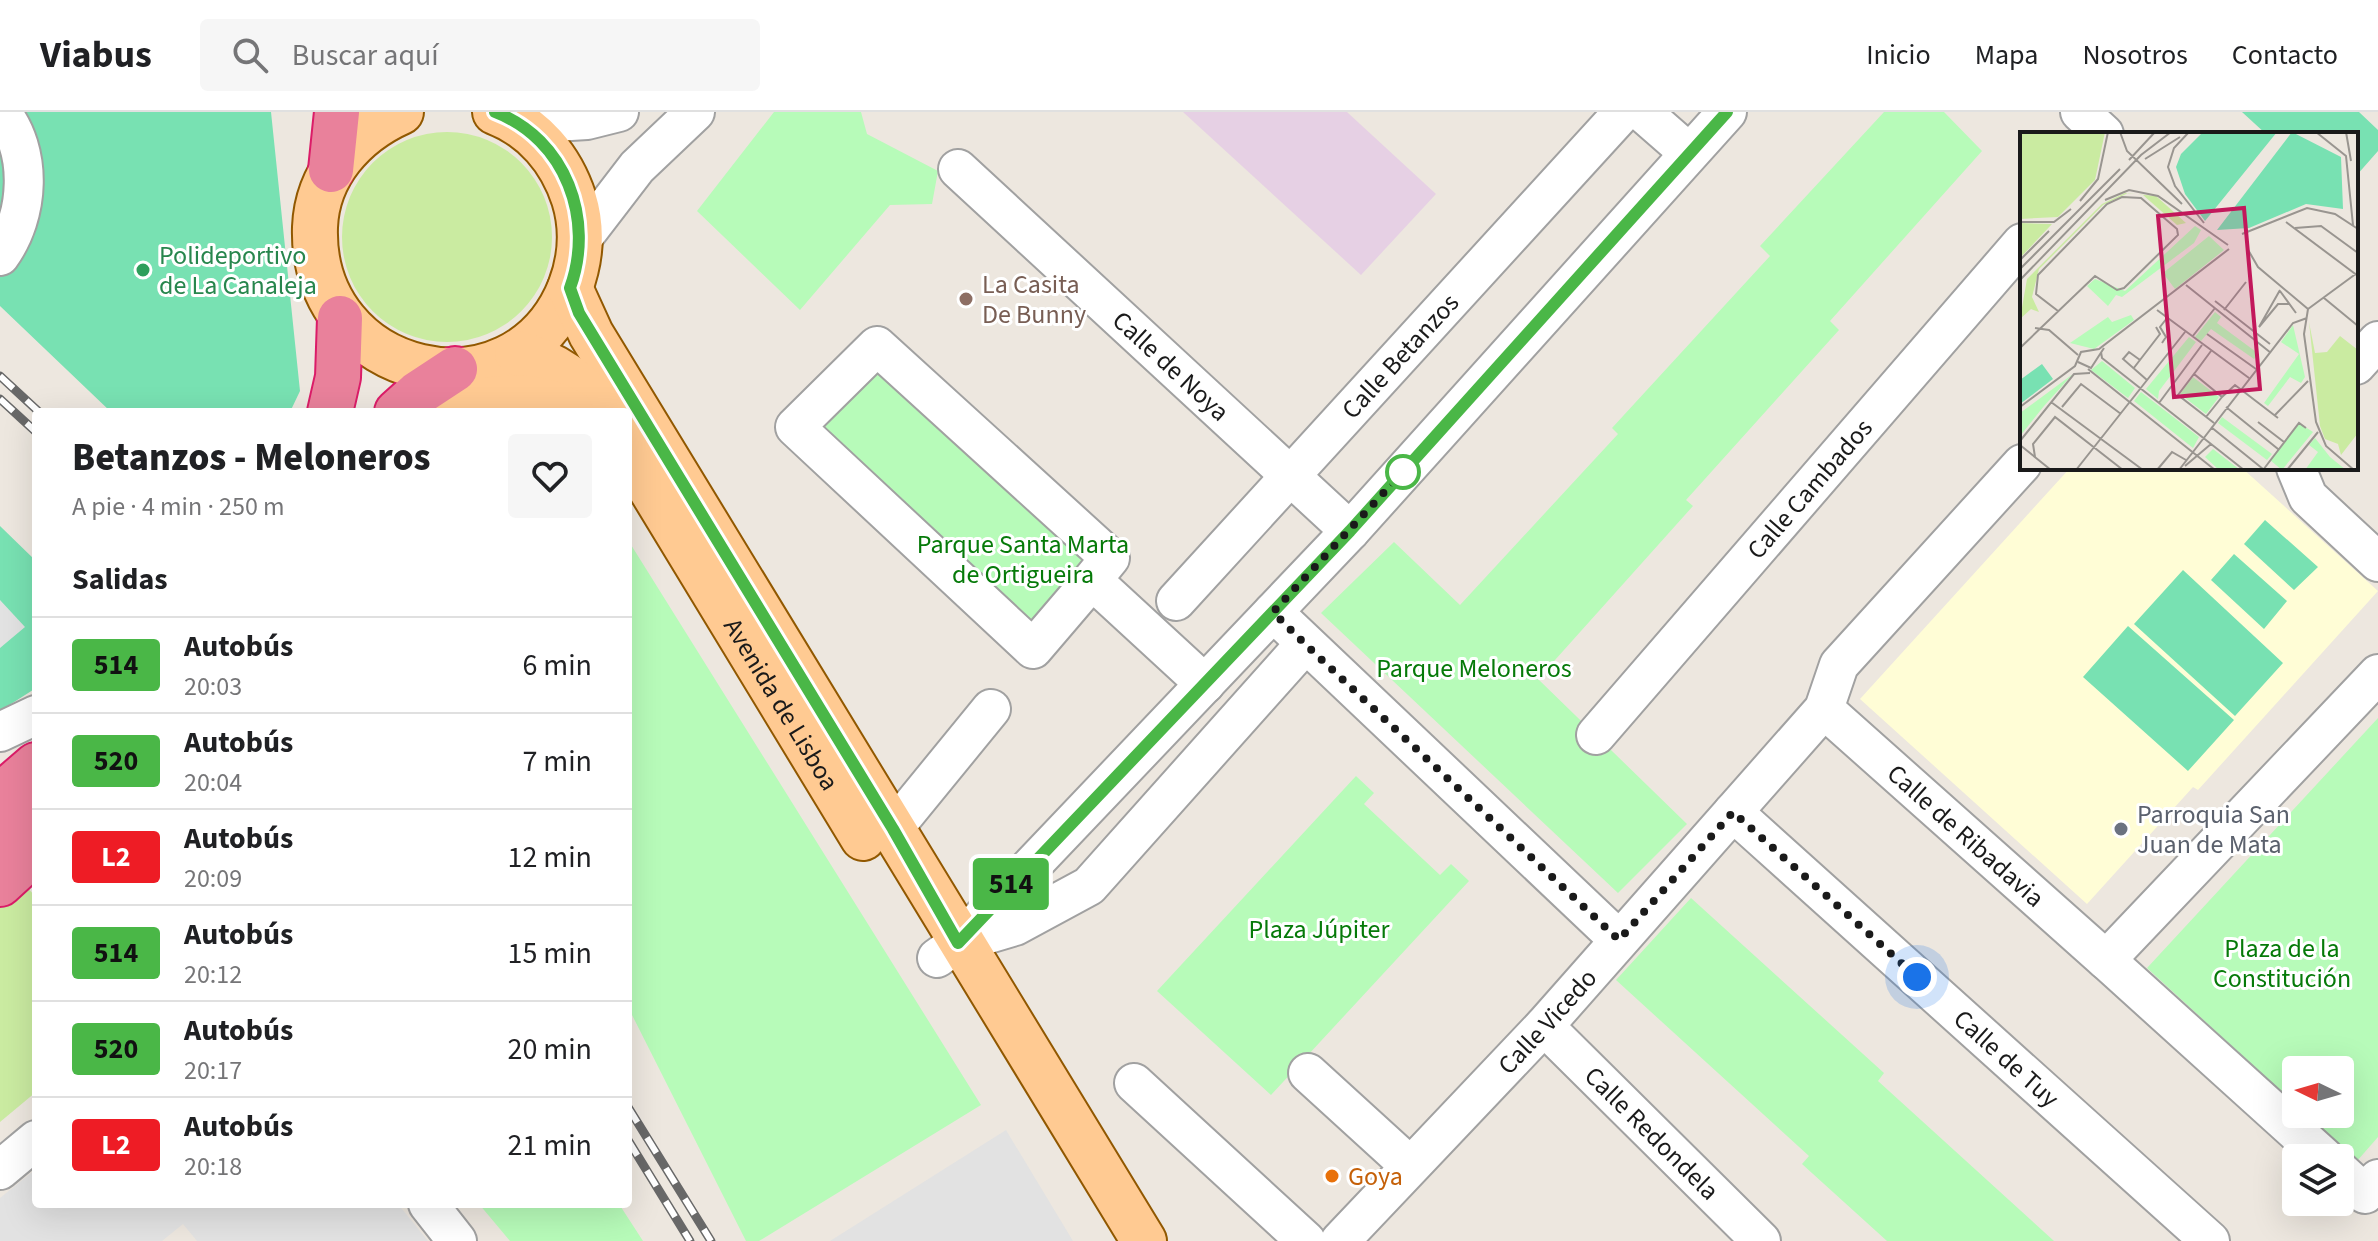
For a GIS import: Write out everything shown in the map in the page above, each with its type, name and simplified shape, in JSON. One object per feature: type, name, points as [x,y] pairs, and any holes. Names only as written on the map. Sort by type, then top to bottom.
[{"type":"highway","points":[[331,170],[337,112]]},
{"type":"highway","points":[[331,408],[338,377],[340,318]]},
{"type":"highway","points":[[401,408],[455,369]]},
{"type":"highway","points":[[0,767],[32,742]]},
{"type":"highway","points":[[0,796],[32,768]]},
{"type":"highway","points":[[0,844],[32,816]]},
{"type":"highway","points":[[0,884],[32,855]]},
{"type":"main road","points":[[401,112],[377,123],[331,170],[319,195],[315,250],[318,271],[340,318],[373,349],[413,366],[455,369],[517,353],[554,319],[578,268],[581,240],[570,186],[548,151],[508,118]]},
{"type":"main road","name":"Avenida de Lisboa","points":[[570,288],[591,334],[893,829],[947,950],[1107,1241]]},
{"type":"main road","points":[[517,353],[549,363],[569,375],[599,408]]},
{"type":"main road","points":[[463,408],[490,399],[521,398],[553,401],[564,408]]},
{"type":"main road","name":"Avenida de Lisboa","points":[[632,457],[688,556],[947,950],[1144,1241]]},
{"type":"main road","points":[[632,477],[688,556]]},
{"type":"street","points":[[0,256],[20,217],[23,178],[22,147],[1,112]]},
{"type":"street","points":[[508,118],[587,120],[619,112]]},
{"type":"street","points":[[581,240],[637,167],[695,112]]},
{"type":"street","name":"Calle Betanzos","points":[[1176,601],[1623,112]]},
{"type":"street","points":[[1642,112],[1689,153]]},
{"type":"street","points":[[947,950],[1350,531],[1727,112]]},
{"type":"street","name":"Calle de Noya","points":[[958,169],[1350,531]]},
{"type":"street","name":"Calle Cambados","points":[[1596,735],[2020,245]]},
{"type":"street","points":[[2358,364],[2378,341]]},
{"type":"street","points":[[877,346],[1110,558],[1092,580],[1033,649],[795,427],[877,346]]},
{"type":"street","points":[[2358,368],[2378,388]]},
{"type":"street","name":"Calle Vicedo","points":[[1332,1241],[1410,1166],[1544,1026],[1824,709],[1839,665],[2020,466]]},
{"type":"street","points":[[2297,470],[2308,497],[2378,562]]},
{"type":"street","points":[[1092,580],[1205,684]]},
{"type":"street","points":[[1273,612],[1619,940]]},
{"type":"street","points":[[947,950],[1015,926],[1089,886],[1305,644]]},
{"type":"street","points":[[2310,1144],[2106,960],[2378,674]]},
{"type":"street","points":[[893,829],[991,709]]},
{"type":"street","name":"Calle de Ribadavia","points":[[1824,709],[2106,960]]},
{"type":"street","points":[[0,732],[32,717]]},
{"type":"street","name":"Calle de Tuy","points":[[1733,812],[2210,1241]]},
{"type":"street","points":[[0,884],[32,866]]},
{"type":"street","name":"Calle Redondela","points":[[1544,1026],[1759,1240]]},
{"type":"street","points":[[1308,1073],[1410,1166]]},
{"type":"street","points":[[1134,1083],[1332,1241]]},
{"type":"street","points":[[0,1170],[32,1143]]},
{"type":"street","points":[[2354,1184],[2365,1194],[2378,1179]]},
{"type":"street","points":[[431,1208],[457,1241]]},
{"type":"shaded area","points":[[1183,112],[1347,112],[1436,194],[1361,275]]},
{"type":"shaded area","points":[[2068,470],[2244,470],[2378,591],[2198,790],[2193,787],[2087,904],[1860,699]]},
{"type":"shaded area","points":[[0,600],[25,627],[0,648]]},
{"type":"shaded area","points":[[1006,1130],[1073,1241],[830,1241]]},
{"type":"shaded area","points":[[32,1172],[32,1208],[401,1208],[428,1241],[197,1241],[183,1224],[162,1241],[0,1241],[0,1198]]},
{"type":"green space","name":"Polideportivo de La Canaleja","points":[[0,112],[271,112],[300,391],[292,408],[107,408],[0,306]]},
{"type":"green space","points":[[774,112],[861,112],[867,134],[938,171],[932,204],[890,205],[800,310],[697,211]]},
{"type":"green space","name":"Parque Meloneros","points":[[1884,112],[1944,112],[1982,151],[1830,321],[1839,330],[1686,500],[1693,506],[1538,679],[1687,824],[1618,893],[1321,613],[1394,542],[1460,605],[1618,434],[1612,428],[1770,256],[1760,246]]},
{"type":"green space","points":[[2242,112],[2359,112],[2378,130],[2378,151],[2358,174],[2358,132],[2264,132]]},
{"type":"green space","points":[[447,132],[487,140],[505,149],[521,163],[535,179],[544,197],[552,237],[544,277],[535,295],[521,311],[505,325],[487,334],[447,342],[407,334],[389,325],[373,311],[359,295],[350,277],[342,237],[350,197],[359,179],[373,163],[389,149],[407,140]]},
{"type":"green space","name":"Parque Santa Marta de Ortigueira","points":[[877,345],[1112,557],[1033,650],[793,426]]},
{"type":"green space","points":[[2265,520],[2318,567],[2294,590],[2244,544]]},
{"type":"green space","points":[[0,526],[32,557],[32,691],[0,711]]},
{"type":"green space","points":[[632,546],[981,1105],[759,1241],[746,1241],[632,1015]]},
{"type":"green space","points":[[2234,554],[2287,601],[2264,629],[2211,580]]},
{"type":"green space","points":[[2183,570],[2283,663],[2235,716],[2134,624]]},
{"type":"green space","points":[[2128,626],[2234,720],[2188,771],[2083,677]]},
{"type":"green space","name":"Plaza de la Constitución","points":[[2378,718],[2378,1137],[2357,1161],[2354,1158],[2354,1144],[2339,1144],[2321,1128],[2354,1128],[2354,1056],[2282,1056],[2282,1092],[2147,968]]},
{"type":"green space","name":"Plaza Júpiter","points":[[1356,776],[1374,793],[1364,804],[1440,875],[1451,864],[1469,881],[1271,1095],[1157,991]]},
{"type":"green space","points":[[23,883],[32,893],[32,1095],[0,1122],[0,903]]},
{"type":"green space","points":[[1691,898],[1884,1073],[1878,1081],[2054,1241],[1887,1241],[1802,1164],[1809,1156],[1616,980]]},
{"type":"green space","points":[[482,1208],[622,1208],[643,1241],[510,1241]]},
{"type":"railway","points":[[0,376],[35,408]]},
{"type":"railway","points":[[0,399],[32,428]]},
{"type":"railway","points":[[632,1113],[711,1241]]},
{"type":"railway","points":[[632,1147],[690,1241]]},
{"type":"bus line","name":"514","points":[[495,112],[522,124],[558,163],[578,211],[581,240],[578,268],[570,288],[579,313],[893,829],[958,943],[1004,891],[1350,531],[1727,112]]},
{"type":"place","name":"Polideportivo de La Canaleja","points":[[143,270]]},
{"type":"place","name":"La Casita De Bunny","points":[[966,299]]},
{"type":"place","name":"Parroquia San Juan de Mata","points":[[2121,829]]},
{"type":"place","name":"Goya","points":[[1332,1176]]},
{"type":"route","points":[[1403,472],[1273,612],[1305,644],[1619,940],[1733,812],[1917,977]]}]
